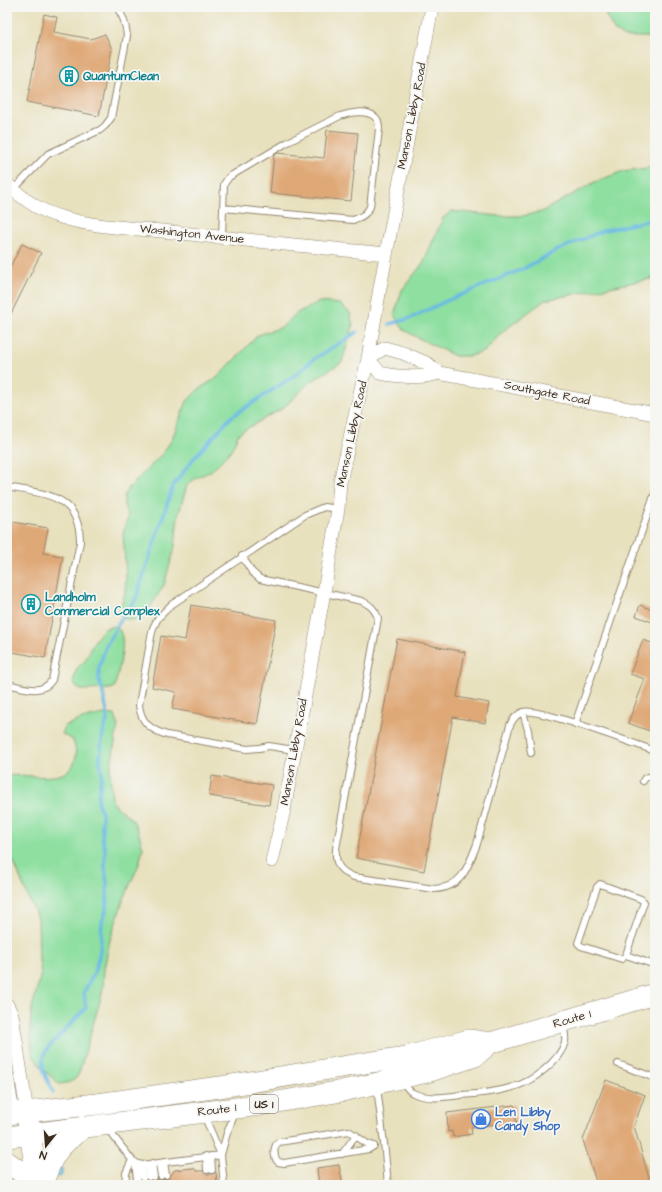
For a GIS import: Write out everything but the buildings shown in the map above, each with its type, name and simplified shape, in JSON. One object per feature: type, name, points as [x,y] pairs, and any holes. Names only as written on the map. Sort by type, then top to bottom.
[{"type":"main road","name":"Route 1","points":[[15,1113],[184,1092],[407,1057],[469,1040],[490,1043],[655,994]]},
{"type":"main road","name":"Route 1","points":[[17,1135],[237,1108],[327,1094],[426,1072],[476,1056],[490,1043]]},
{"type":"main road","points":[[15,1113],[17,1135],[17,1173]]},
{"type":"main road","points":[[42,1185],[50,1164],[59,1148],[69,1138],[83,1128]]},
{"type":"main road","points":[[17,1135],[38,1185]]},
{"type":"street","name":"Manson Libby Road","points":[[272,860],[284,810],[324,592],[338,509],[340,482],[368,358],[432,7]]},
{"type":"street","name":"Washington Avenue","points":[[9,190],[48,212],[75,221],[386,254]]},
{"type":"street","name":"Southgate Road","points":[[439,373],[427,377],[380,374],[368,358],[385,348],[403,353],[428,364],[439,373],[655,414]]},
{"type":"street","points":[[7,1006],[12,1015],[15,1113]]},
{"type":"street","points":[[7,1077],[15,1113]]},
{"type":"lane","points":[[9,190],[48,154],[100,130],[111,118],[127,36],[126,24],[116,7]]},
{"type":"lane","points":[[222,237],[223,208],[224,184],[229,177],[288,142],[348,113],[370,114],[375,116],[378,120],[379,130],[370,207],[368,212],[364,215],[353,220],[223,208]]},
{"type":"lane","points":[[7,487],[58,498],[68,505],[74,514],[80,532],[80,542],[52,680],[46,687],[39,690],[7,684]]},
{"type":"lane","points":[[575,724],[655,493]]},
{"type":"lane","points":[[294,750],[268,746],[247,749],[167,734],[150,727],[143,718],[139,704],[151,636],[158,618],[180,598],[304,515],[324,508],[338,509]]},
{"type":"lane","points":[[242,556],[252,572],[260,579],[362,601],[372,607],[378,618],[336,849],[336,861],[346,874],[354,877],[434,889],[444,889],[458,881],[470,863],[477,844],[510,724],[518,714],[523,712],[535,713],[575,724],[655,751]]},
{"type":"lane","points":[[523,712],[528,730],[531,753]]},
{"type":"lane","points":[[643,781],[645,778],[655,775]]},
{"type":"lane","points":[[600,884],[641,899],[644,902],[626,955],[624,958],[620,959],[581,946],[578,942],[597,887],[600,884]]},
{"type":"lane","points":[[626,955],[655,965]]},
{"type":"lane","points":[[402,1078],[406,1087],[412,1093],[431,1097],[468,1095],[518,1086],[545,1069],[562,1049],[565,1037],[563,1021]]},
{"type":"lane","points":[[618,1064],[655,1078]]},
{"type":"lane","points":[[376,1084],[388,1185]]},
{"type":"lane","points":[[221,1154],[227,1133],[237,1108]]},
{"type":"lane","points":[[202,1112],[221,1154],[224,1185]]},
{"type":"lane","points":[[104,1125],[164,1176]]},
{"type":"lane","points":[[374,1146],[370,1149],[282,1163],[278,1162],[276,1159],[275,1149],[277,1143],[284,1141],[349,1131],[366,1143],[374,1146],[384,1146]]},
{"type":"lane","points":[[342,1154],[356,1135]]},
{"type":"lane","points":[[125,1185],[126,1173],[147,1163],[221,1154]]},
{"type":"lane","points":[[208,1156],[210,1170]]},
{"type":"lane","points":[[147,1163],[146,1178],[147,1163]]},
{"type":"green space","points":[[601,7],[655,7],[655,38],[624,37],[614,30]]},
{"type":"green space","points":[[655,167],[655,278],[545,300],[502,332],[485,351],[470,356],[455,356],[422,340],[404,330],[394,315],[402,290],[423,263],[443,218],[452,211],[499,216],[522,216],[541,212],[595,182],[623,171]]},
{"type":"green space","points":[[319,302],[340,304],[350,313],[353,326],[342,362],[309,383],[283,408],[239,433],[231,450],[211,471],[196,478],[187,485],[178,516],[175,546],[164,585],[149,609],[137,619],[131,620],[123,618],[119,612],[125,592],[126,577],[123,533],[128,517],[124,506],[124,496],[128,489],[162,454],[171,441],[187,401],[199,389],[218,377],[258,335],[282,327],[297,313]]},
{"type":"green space","points":[[113,626],[119,629],[122,635],[123,643],[115,687],[111,689],[81,690],[77,688],[73,682],[77,668],[85,661],[95,640],[104,629]]},
{"type":"green space","points":[[103,714],[115,715],[118,724],[110,772],[112,801],[133,820],[143,848],[139,864],[123,901],[110,940],[104,969],[103,988],[100,1001],[79,1073],[71,1082],[59,1084],[42,1068],[32,1054],[30,1026],[32,1008],[41,973],[39,960],[38,919],[7,849],[7,776],[48,776],[66,772],[73,766],[76,750],[73,740],[62,734],[65,726],[82,719]]},
{"type":"waterway","points":[[390,324],[411,318],[444,302],[523,269],[556,251],[602,231],[655,219]]},
{"type":"waterway","points":[[53,1092],[45,1076],[43,1066],[44,1055],[47,1049],[86,1008],[84,992],[94,973],[100,952],[102,922],[107,908],[107,883],[105,848],[102,838],[102,813],[98,804],[102,773],[100,762],[101,747],[107,720],[107,712],[99,681],[99,667],[106,646],[120,621],[135,601],[173,486],[194,458],[231,417],[297,374],[311,361],[357,332]]},
{"type":"waterway","points":[[58,1176],[61,1174],[61,1169]]},
{"type":"place","name":"QuantumClean","points":[[69,76]]},
{"type":"place","name":"Landholm Commercial Complex","points":[[31,604]]},
{"type":"place","name":"Len Libby Candy Shop","points":[[481,1119]]}]
